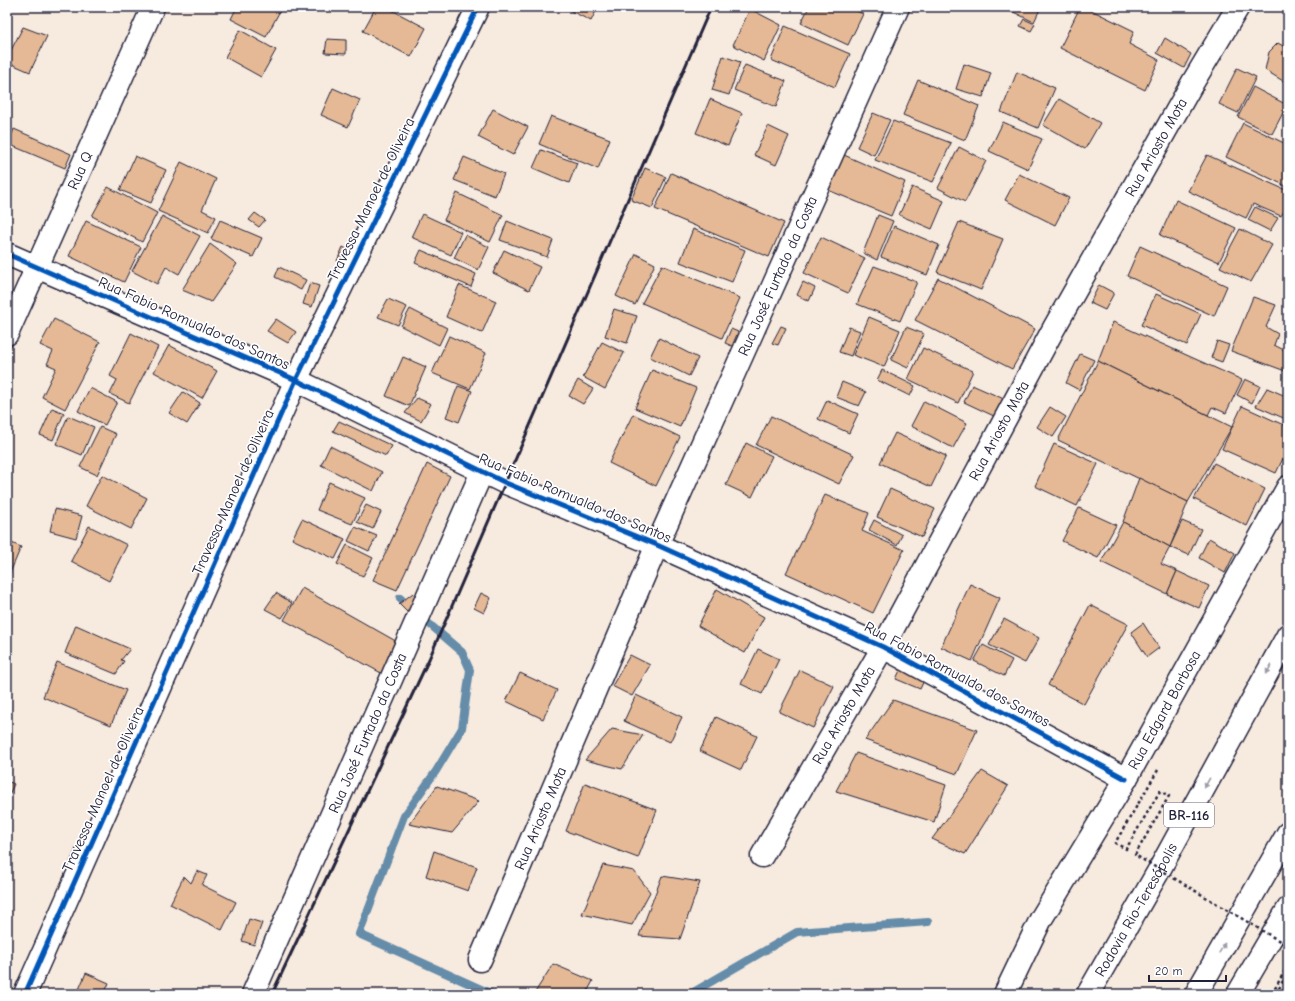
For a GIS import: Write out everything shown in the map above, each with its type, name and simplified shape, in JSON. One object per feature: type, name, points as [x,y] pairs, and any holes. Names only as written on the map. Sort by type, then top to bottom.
[{"type":"main road","name":"Rua Q","points":[[7,334],[154,7]]},
{"type":"main road","name":"Travessa Manoel de Oliveira","points":[[25,994],[296,380],[478,7]]},
{"type":"main road","name":"Rua José Furtado da Costa","points":[[657,545],[898,7]]},
{"type":"main road","name":"Rua Ariosto Mota","points":[[762,856],[883,647],[1054,328],[1193,82],[1238,7]]},
{"type":"main road","name":"Rua Fabio Romualdo dos Santos","points":[[7,254],[296,380],[482,472],[657,545],[883,647],[1126,778]]},
{"type":"main road","name":"Rua José Furtado da Costa","points":[[253,994],[482,472]]},
{"type":"main road","name":"Rua Edgard Barbosa","points":[[1005,994],[1041,919],[1126,778],[1288,487]]},
{"type":"main road","name":"Rua Ariosto Mota","points":[[480,960],[657,545]]},
{"type":"main road","name":"Rodovia Rio-Teresópolis","points":[[1088,994],[1158,872],[1288,635]]},
{"type":"main road","points":[[1196,994],[1288,833]]},
{"type":"main road","points":[[1238,994],[1288,909]]},
{"type":"path","points":[[1158,770],[1115,843],[1126,849],[1160,791],[1169,796],[1135,855],[1288,946]]},
{"type":"path","points":[[1272,994],[1288,964]]},
{"type":"path","points":[[1276,994],[1288,972]]},
{"type":"path","points":[[1286,994],[1288,990]]},
{"type":"building","points":[[237,7],[282,7],[266,37],[231,19]]},
{"type":"building","points":[[376,7],[386,7],[426,28],[411,57],[363,31]]},
{"type":"building","points":[[563,7],[598,7],[591,21]]},
{"type":"building","points":[[809,7],[849,7],[863,14],[848,45],[801,23]]},
{"type":"building","points":[[1003,7],[1041,7],[1034,22]]},
{"type":"building","points":[[1080,7],[1085,7],[1134,31],[1129,44],[1159,60],[1145,90],[1060,48]]},
{"type":"building","points":[[750,9],[781,25],[764,61],[733,45]]},
{"type":"building","points":[[1024,19],[1035,24],[1031,31],[1020,26]]},
{"type":"building","points":[[785,26],[850,54],[835,87],[771,60]]},
{"type":"building","points":[[23,27],[47,36],[30,72],[7,62],[7,58]]},
{"type":"building","points":[[240,30],[276,50],[261,77],[225,57]]},
{"type":"building","points":[[1165,38],[1191,54],[1184,68],[1157,53]]},
{"type":"building","points":[[327,39],[346,40],[346,54],[325,53]]},
{"type":"building","points":[[1278,43],[1288,49],[1288,84],[1265,70],[1269,52]]},
{"type":"building","points":[[723,56],[740,62],[729,95],[712,90]]},
{"type":"building","points":[[964,64],[991,73],[983,97],[956,89]]},
{"type":"building","points":[[745,65],[786,81],[776,107],[734,90]]},
{"type":"building","points":[[1237,68],[1256,77],[1238,113],[1219,104]]},
{"type":"building","points":[[1017,72],[1055,88],[1038,128],[1001,112]]},
{"type":"building","points":[[918,80],[979,106],[965,140],[903,115]]},
{"type":"building","points":[[1253,87],[1287,105],[1272,134],[1238,117]]},
{"type":"building","points":[[333,88],[360,100],[348,127],[321,115]]},
{"type":"building","points":[[710,99],[742,113],[728,146],[696,133]]},
{"type":"building","points":[[1059,99],[1100,123],[1085,149],[1043,125]]},
{"type":"building","points":[[493,109],[528,127],[513,155],[478,137]]},
{"type":"building","points":[[873,113],[890,120],[874,155],[857,147]]},
{"type":"building","points":[[551,116],[610,139],[598,169],[539,144]]},
{"type":"building","points":[[893,121],[951,143],[933,182],[875,160]]},
{"type":"building","points":[[1003,122],[1042,139],[1028,169],[989,151]]},
{"type":"building","points":[[7,123],[11,125],[7,134]]},
{"type":"building","points":[[1243,123],[1288,145],[1288,187],[1226,157]]},
{"type":"building","points":[[768,126],[789,136],[776,165],[754,155]]},
{"type":"building","points":[[14,129],[71,154],[65,168],[8,144]]},
{"type":"building","points":[[959,147],[986,161],[965,202],[938,188]]},
{"type":"building","points":[[541,150],[577,163],[569,183],[533,168]]},
{"type":"building","points":[[844,155],[905,182],[891,216],[828,190]]},
{"type":"building","points":[[1207,155],[1288,191],[1288,205],[1281,216],[1253,204],[1246,218],[1188,191]]},
{"type":"building","points":[[135,156],[166,170],[151,203],[120,190]]},
{"type":"building","points":[[464,157],[504,174],[495,196],[454,180]]},
{"type":"building","points":[[181,162],[216,179],[202,210],[216,217],[208,233],[158,211]]},
{"type":"building","points":[[645,168],[666,177],[652,208],[631,200]]},
{"type":"building","points":[[671,173],[784,223],[769,257],[655,209]]},
{"type":"building","points":[[1019,174],[1069,198],[1055,225],[1005,200]]},
{"type":"building","points":[[108,187],[157,213],[142,242],[92,216]]},
{"type":"building","points":[[912,187],[944,201],[932,229],[899,215]]},
{"type":"building","points":[[457,193],[503,215],[490,242],[444,220]]},
{"type":"building","points":[[1176,200],[1236,228],[1219,262],[1160,235]]},
{"type":"building","points":[[1255,207],[1278,218],[1270,231],[1248,220]]},
{"type":"building","points":[[255,213],[265,220],[259,227],[249,220]]},
{"type":"building","points":[[422,214],[461,232],[451,255],[411,237]]},
{"type":"building","points":[[878,215],[893,221],[877,260],[863,253]]},
{"type":"building","points":[[162,216],[200,236],[179,274],[166,267],[157,284],[132,271]]},
{"type":"building","points":[[220,220],[262,238],[253,257],[211,239]]},
{"type":"building","points":[[86,221],[141,247],[124,282],[69,256]]},
{"type":"building","points":[[507,221],[553,240],[547,257],[500,240]]},
{"type":"building","points":[[959,222],[1003,239],[981,290],[937,272]]},
{"type":"building","points":[[894,226],[939,245],[927,275],[881,257]]},
{"type":"building","points":[[693,229],[745,250],[732,282],[680,262]]},
{"type":"building","points":[[1240,229],[1272,245],[1251,282],[1220,267]]},
{"type":"building","points":[[465,235],[489,247],[478,270],[454,258]]},
{"type":"building","points":[[821,237],[865,258],[848,293],[804,273]]},
{"type":"building","points":[[210,244],[237,264],[211,302],[182,290]]},
{"type":"building","points":[[1140,246],[1227,286],[1214,316],[1127,276]]},
{"type":"building","points":[[343,247],[350,251],[344,265],[337,261]]},
{"type":"building","points":[[421,250],[476,274],[471,287],[415,263]]},
{"type":"building","points":[[504,250],[540,267],[529,290],[493,273]]},
{"type":"building","points":[[636,254],[655,264],[635,305],[616,296]]},
{"type":"building","points":[[662,265],[740,298],[722,338],[642,303]]},
{"type":"building","points":[[874,266],[917,282],[900,321],[857,304]]},
{"type":"building","points":[[279,267],[306,280],[301,290],[275,277]]},
{"type":"building","points":[[938,278],[1035,329],[1012,369],[915,320]]},
{"type":"building","points":[[803,282],[815,288],[809,301],[797,295]]},
{"type":"building","points":[[310,283],[319,286],[312,307],[303,304]]},
{"type":"building","points":[[459,285],[496,301],[482,333],[446,317]]},
{"type":"building","points":[[1099,285],[1114,293],[1105,310],[1090,303]]},
{"type":"building","points":[[1156,294],[1201,314],[1187,345],[1141,325]]},
{"type":"building","points":[[1253,297],[1276,305],[1266,327],[1278,334],[1274,345],[1288,352],[1288,372],[1231,351]]},
{"type":"building","points":[[388,299],[407,307],[398,325],[378,317]]},
{"type":"building","points":[[410,309],[447,328],[439,345],[401,326]]},
{"type":"building","points":[[614,309],[637,316],[627,343],[605,336]]},
{"type":"building","points":[[869,317],[900,330],[884,367],[853,355]]},
{"type":"building","points":[[54,319],[100,342],[65,409],[42,397],[56,368],[47,364],[53,351],[40,345]]},
{"type":"building","points":[[276,319],[296,332],[288,343],[267,331]]},
{"type":"building","points":[[1113,322],[1242,380],[1226,413],[1212,407],[1208,415],[1098,361]]},
{"type":"building","points":[[781,326],[786,328],[778,345],[772,343]]},
{"type":"building","points":[[849,327],[860,331],[851,356],[839,352]]},
{"type":"building","points":[[906,327],[924,334],[908,368],[891,360]]},
{"type":"building","points":[[731,329],[738,332],[732,346],[725,343]]},
{"type":"building","points":[[131,333],[158,347],[129,403],[110,394],[117,380],[110,376]]},
{"type":"building","points":[[449,336],[486,353],[470,389],[432,373]]},
{"type":"building","points":[[659,338],[698,358],[689,376],[650,357]]},
{"type":"building","points":[[1217,341],[1229,345],[1222,362],[1211,358]]},
{"type":"building","points":[[602,342],[624,353],[605,389],[583,377]]},
{"type":"building","points":[[169,345],[217,371],[202,398],[154,372]]},
{"type":"building","points":[[923,348],[973,371],[958,403],[908,379]]},
{"type":"building","points":[[1080,354],[1094,360],[1079,390],[1066,383]]},
{"type":"building","points":[[403,357],[426,367],[409,406],[386,396]]},
{"type":"building","points":[[1098,361],[1232,427],[1188,502],[1058,440]]},
{"type":"building","points":[[652,370],[696,388],[680,427],[635,408]]},
{"type":"building","points":[[882,370],[915,386],[910,396],[877,380]]},
{"type":"building","points":[[1245,379],[1260,386],[1252,403],[1237,395]]},
{"type":"building","points":[[578,380],[593,389],[583,404],[569,396]]},
{"type":"building","points":[[842,382],[866,392],[859,406],[836,397]]},
{"type":"building","points":[[972,385],[1004,399],[996,417],[964,402]]},
{"type":"building","points":[[458,386],[472,391],[459,422],[446,417]]},
{"type":"building","points":[[90,388],[117,402],[105,425],[78,411]]},
{"type":"building","points":[[1267,388],[1288,397],[1288,420],[1256,406]]},
{"type":"building","points":[[183,392],[200,403],[187,424],[169,413]]},
{"type":"building","points":[[417,398],[431,404],[421,421],[405,413]]},
{"type":"building","points":[[827,400],[858,414],[849,433],[818,419]]},
{"type":"building","points":[[924,401],[967,423],[953,448],[911,426]]},
{"type":"building","points":[[1242,406],[1288,427],[1288,448],[1276,473],[1222,449]]},
{"type":"building","points":[[1050,407],[1066,417],[1053,437],[1037,427]]},
{"type":"building","points":[[52,408],[64,413],[53,440],[40,435]]},
{"type":"building","points":[[633,414],[680,437],[656,486],[609,463]]},
{"type":"building","points":[[68,416],[94,427],[82,455],[56,444]]},
{"type":"building","points":[[771,416],[854,455],[839,484],[756,445]]},
{"type":"building","points":[[339,421],[392,446],[386,456],[333,431]]},
{"type":"building","points":[[100,427],[116,434],[97,475],[80,467]]},
{"type":"building","points":[[895,433],[946,456],[931,487],[880,463]]},
{"type":"building","points":[[746,443],[772,456],[752,497],[726,485]]},
{"type":"building","points":[[1054,444],[1098,464],[1077,506],[1035,486]]},
{"type":"building","points":[[330,446],[382,472],[373,491],[321,465]]},
{"type":"building","points":[[1214,463],[1265,489],[1247,526],[1194,499]]},
{"type":"building","points":[[427,464],[450,476],[397,590],[373,580]]},
{"type":"building","points":[[102,475],[147,498],[131,529],[86,506]]},
{"type":"building","points":[[1139,478],[1188,502],[1170,547],[1123,522]]},
{"type":"building","points":[[329,482],[365,498],[352,524],[317,510]]},
{"type":"building","points":[[890,489],[935,509],[922,537],[877,517]]},
{"type":"building","points":[[825,495],[869,513],[862,531],[904,550],[873,613],[786,573]]},
{"type":"building","points":[[366,505],[381,512],[373,529],[357,522]]},
{"type":"building","points":[[1079,508],[1116,525],[1098,558],[1062,541]]},
{"type":"building","points":[[55,509],[82,516],[76,538],[50,531]]},
{"type":"building","points":[[302,519],[345,539],[335,559],[292,539]]},
{"type":"building","points":[[874,520],[902,535],[897,545],[869,530]]},
{"type":"building","points":[[1182,521],[1201,529],[1189,555],[1170,547]]},
{"type":"building","points":[[1123,522],[1170,547],[1161,564],[1177,571],[1167,594],[1101,562]]},
{"type":"building","points":[[89,526],[127,545],[109,581],[71,561]]},
{"type":"building","points":[[355,527],[377,536],[369,551],[348,541]]},
{"type":"building","points":[[1209,538],[1235,553],[1225,573],[1199,558]]},
{"type":"building","points":[[7,541],[21,547],[7,580]]},
{"type":"building","points":[[347,545],[373,558],[363,576],[337,564]]},
{"type":"building","points":[[1177,571],[1209,586],[1199,608],[1167,594]]},
{"type":"building","points":[[970,584],[1000,598],[972,661],[941,647]]},
{"type":"building","points":[[302,588],[401,644],[383,674],[284,620]]},
{"type":"building","points":[[717,589],[764,617],[745,653],[698,626]]},
{"type":"building","points":[[276,593],[292,603],[282,618],[265,609]]},
{"type":"building","points":[[413,593],[421,603],[410,615],[399,604]]},
{"type":"building","points":[[481,593],[491,598],[484,613],[474,608]]},
{"type":"building","points":[[1090,605],[1128,624],[1084,704],[1048,685]]},
{"type":"building","points":[[1004,619],[1039,638],[1025,663],[989,645]]},
{"type":"building","points":[[1143,623],[1159,648],[1147,657],[1131,632]]},
{"type":"building","points":[[76,625],[130,649],[121,660],[124,661],[116,674],[65,653]]},
{"type":"building","points":[[983,645],[1012,660],[1004,676],[974,661]]},
{"type":"building","points":[[758,649],[779,659],[762,694],[741,684]]},
{"type":"building","points":[[630,655],[650,665],[632,696],[612,686]]},
{"type":"building","points":[[57,662],[126,690],[111,725],[43,697]]},
{"type":"building","points":[[903,664],[926,676],[920,689],[896,679]]},
{"type":"building","points":[[800,670],[834,686],[813,728],[779,712]]},
{"type":"building","points":[[520,673],[557,690],[543,719],[506,701]]},
{"type":"building","points":[[636,695],[682,717],[670,742],[624,721]]},
{"type":"building","points":[[893,700],[977,730],[957,774],[865,740]]},
{"type":"building","points":[[716,717],[757,736],[741,770],[700,751]]},
{"type":"building","points":[[612,729],[643,735],[622,769],[585,760]]},
{"type":"building","points":[[856,753],[946,785],[934,822],[836,791]]},
{"type":"building","points":[[982,771],[1008,786],[965,854],[932,839]]},
{"type":"building","points":[[7,781],[14,784],[7,799]]},
{"type":"building","points":[[585,783],[657,810],[638,858],[566,831]]},
{"type":"building","points":[[437,786],[479,801],[452,833],[409,824]]},
{"type":"building","points":[[434,851],[477,867],[468,891],[426,876]]},
{"type":"building","points":[[603,865],[634,871],[650,892],[632,925],[582,914]]},
{"type":"building","points":[[197,871],[207,875],[202,885],[236,902],[222,930],[170,904],[184,876],[191,883]]},
{"type":"building","points":[[662,876],[700,882],[680,939],[639,936]]},
{"type":"building","points":[[249,919],[262,923],[254,945],[242,941]]},
{"type":"building","points":[[553,964],[593,981],[586,994],[534,994]]},
{"type":"building","points":[[86,973],[109,983],[104,994],[77,994]]},
{"type":"waterway","points":[[400,598],[411,608]]},
{"type":"waterway","points":[[420,616],[462,652],[470,670],[462,728],[436,771],[404,816],[359,934],[492,994]]},
{"type":"waterway","points":[[690,994],[797,932],[928,922]]},
{"type":"railway","points":[[272,994],[429,659],[711,7]]},
{"type":"cycle path","points":[[25,994],[296,380],[478,7]]},
{"type":"cycle path","points":[[7,254],[296,380],[506,483],[657,545],[883,647],[1126,779]]}]
